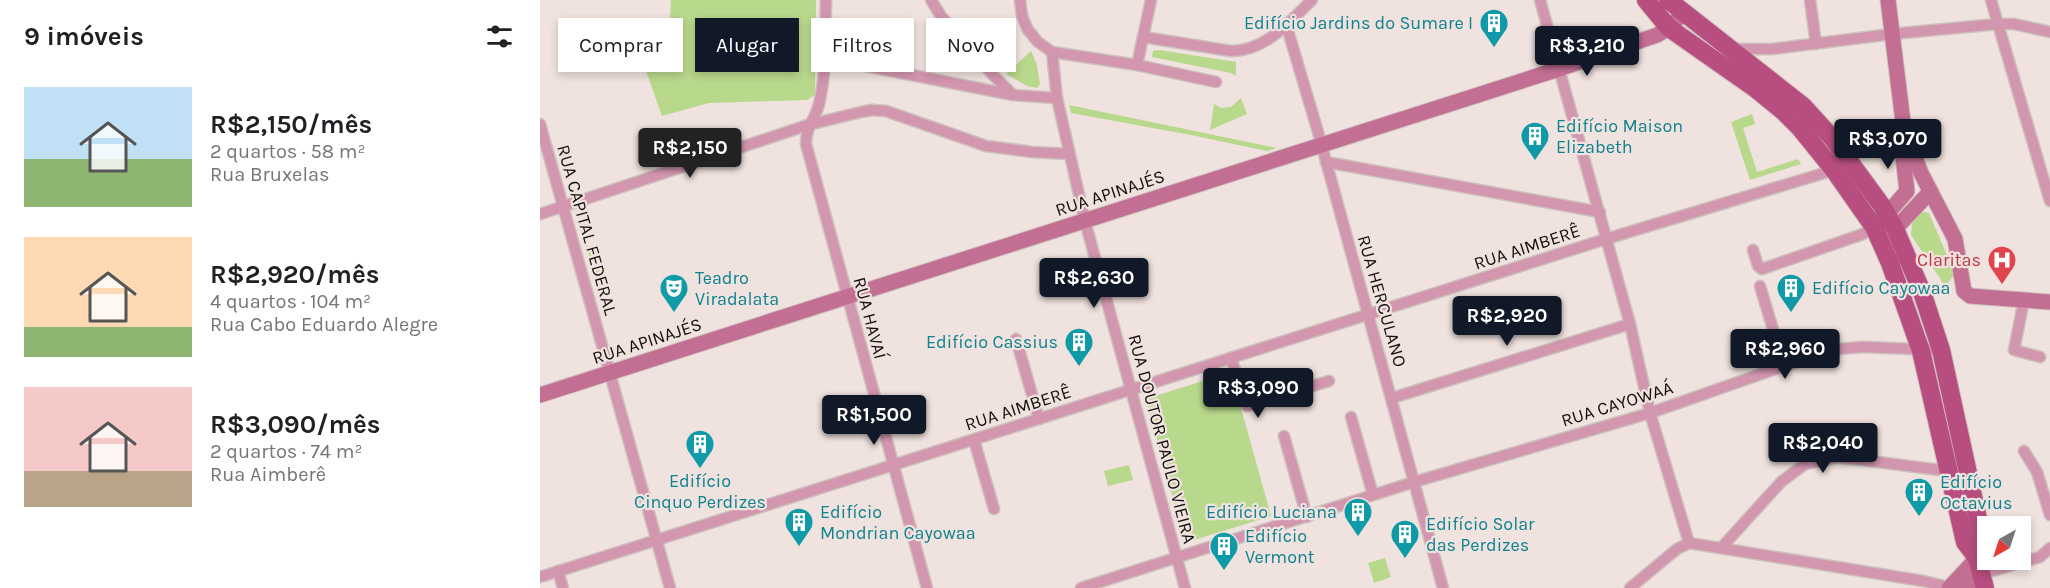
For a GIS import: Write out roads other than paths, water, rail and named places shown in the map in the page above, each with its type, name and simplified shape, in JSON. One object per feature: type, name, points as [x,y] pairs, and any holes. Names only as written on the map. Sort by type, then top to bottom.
[{"type":"main road","points":[[1646,0],[1669,28],[1732,71],[1783,111],[1834,170],[1886,224],[1890,263],[1921,351],[1965,542],[1981,573]]},
{"type":"main road","points":[[1668,0],[1803,106],[1833,139],[1864,179],[1922,292],[1941,350],[1982,537],[1981,573]]},
{"type":"main road","points":[[1669,28],[1682,24],[1707,42],[1727,47]]},
{"type":"main road","points":[[1732,71],[1746,76],[1757,69]]},
{"type":"street","points":[[825,0],[825,18]]},
{"type":"street","points":[[931,0],[941,16],[1013,95]]},
{"type":"street","points":[[1020,0],[1022,16],[1028,30],[1038,42],[1052,52],[1137,65],[1216,82]]},
{"type":"street","points":[[1137,65],[1151,0]]},
{"type":"street","points":[[1143,37],[1231,51],[1245,51],[1270,39],[1312,0]]},
{"type":"street","points":[[1540,0],[1630,324],[1650,413],[1689,543]]},
{"type":"street","points":[[1810,0],[1816,44]]},
{"type":"street","points":[[1888,0],[1904,130],[1930,192],[1955,239],[1963,286],[1967,295],[2050,302]]},
{"type":"street","points":[[1991,0],[2050,201]]},
{"type":"street","name":"RUA APINAJÉS","points":[[540,395],[1559,69],[1650,38],[1669,28],[1683,13]]},
{"type":"street","name":"RUA HERCULANO","points":[[1286,24],[1322,146],[1443,588]]},
{"type":"street","points":[[1727,47],[1772,49],[1998,24],[2014,24],[2050,32]]},
{"type":"street","points":[[1757,69],[1772,49]]},
{"type":"street","name":"RUA DOUTOR PAULO VIEIRA","points":[[1052,52],[1057,98],[1085,221],[1185,588]]},
{"type":"street","points":[[808,125],[819,103],[823,72]]},
{"type":"street","points":[[896,72],[1013,95],[1057,98]]},
{"type":"street","points":[[540,214],[808,125],[872,110],[886,111],[986,146],[1069,154]]},
{"type":"street","name":"RUA CAPITAL FEDERAL","points":[[540,124],[670,588]]},
{"type":"street","name":"RUA HAVAÍ","points":[[808,125],[806,144],[927,588]]},
{"type":"street","points":[[1886,224],[1907,191],[1902,148],[1904,130]]},
{"type":"street","points":[[1326,162],[1600,212]]},
{"type":"street","name":"RUA AIMBERÊ","points":[[540,577],[1606,239],[1834,170]]},
{"type":"street","points":[[1753,250],[1758,266],[1762,269],[1886,224],[1930,192]]},
{"type":"street","points":[[1760,286],[1784,366]]},
{"type":"street","points":[[2024,300],[2014,350],[2040,357]]},
{"type":"street","points":[[1392,398],[1630,324]]},
{"type":"street","points":[[1016,339],[1039,419]]},
{"type":"street","name":"RUA CAYOWAÁ","points":[[1081,588],[1414,482],[1650,413],[1784,366],[1844,348],[1941,350]]},
{"type":"street","points":[[1231,358],[1247,406],[1329,381]]},
{"type":"street","points":[[1351,417],[1373,495]]},
{"type":"street","points":[[1284,436],[1307,517]]},
{"type":"street","points":[[974,440],[994,509]]},
{"type":"street","points":[[2024,450],[2037,472],[2050,515]]},
{"type":"street","points":[[1722,547],[1781,482],[1805,464],[1838,457],[1948,471]]},
{"type":"street","points":[[1630,588],[1677,549],[1689,543],[1923,581],[1949,588],[1981,573],[2040,557],[2050,548]]},
{"type":"street","points":[[558,571],[563,588]]},
{"type":"street","points":[[1963,588],[1981,573]]},
{"type":"place","name":"Edifício Jardins do Sumare I","points":[[1494,48]]},
{"type":"place","name":"Edifício Maison Elizabeth","points":[[1535,162]]},
{"type":"place","name":"Claritas","points":[[2002,286]]},
{"type":"place","name":"Teadro Viradalata","points":[[674,314]]},
{"type":"place","name":"Edifício Cayowaa","points":[[1791,314]]},
{"type":"place","name":"Edifício Cassius","points":[[1079,368]]},
{"type":"place","name":"Edifício Cinquo Perdizes","points":[[700,470]]},
{"type":"place","name":"Edifício Octavius","points":[[1919,518]]},
{"type":"place","name":"Edifício Luciana","points":[[1358,538]]},
{"type":"place","name":"Edifício Mondrian Cayowaa","points":[[799,548]]},
{"type":"place","name":"Edifício Solar das Perdizes","points":[[1405,560]]},
{"type":"place","name":"Edifício Vermont","points":[[1224,572]]}]
